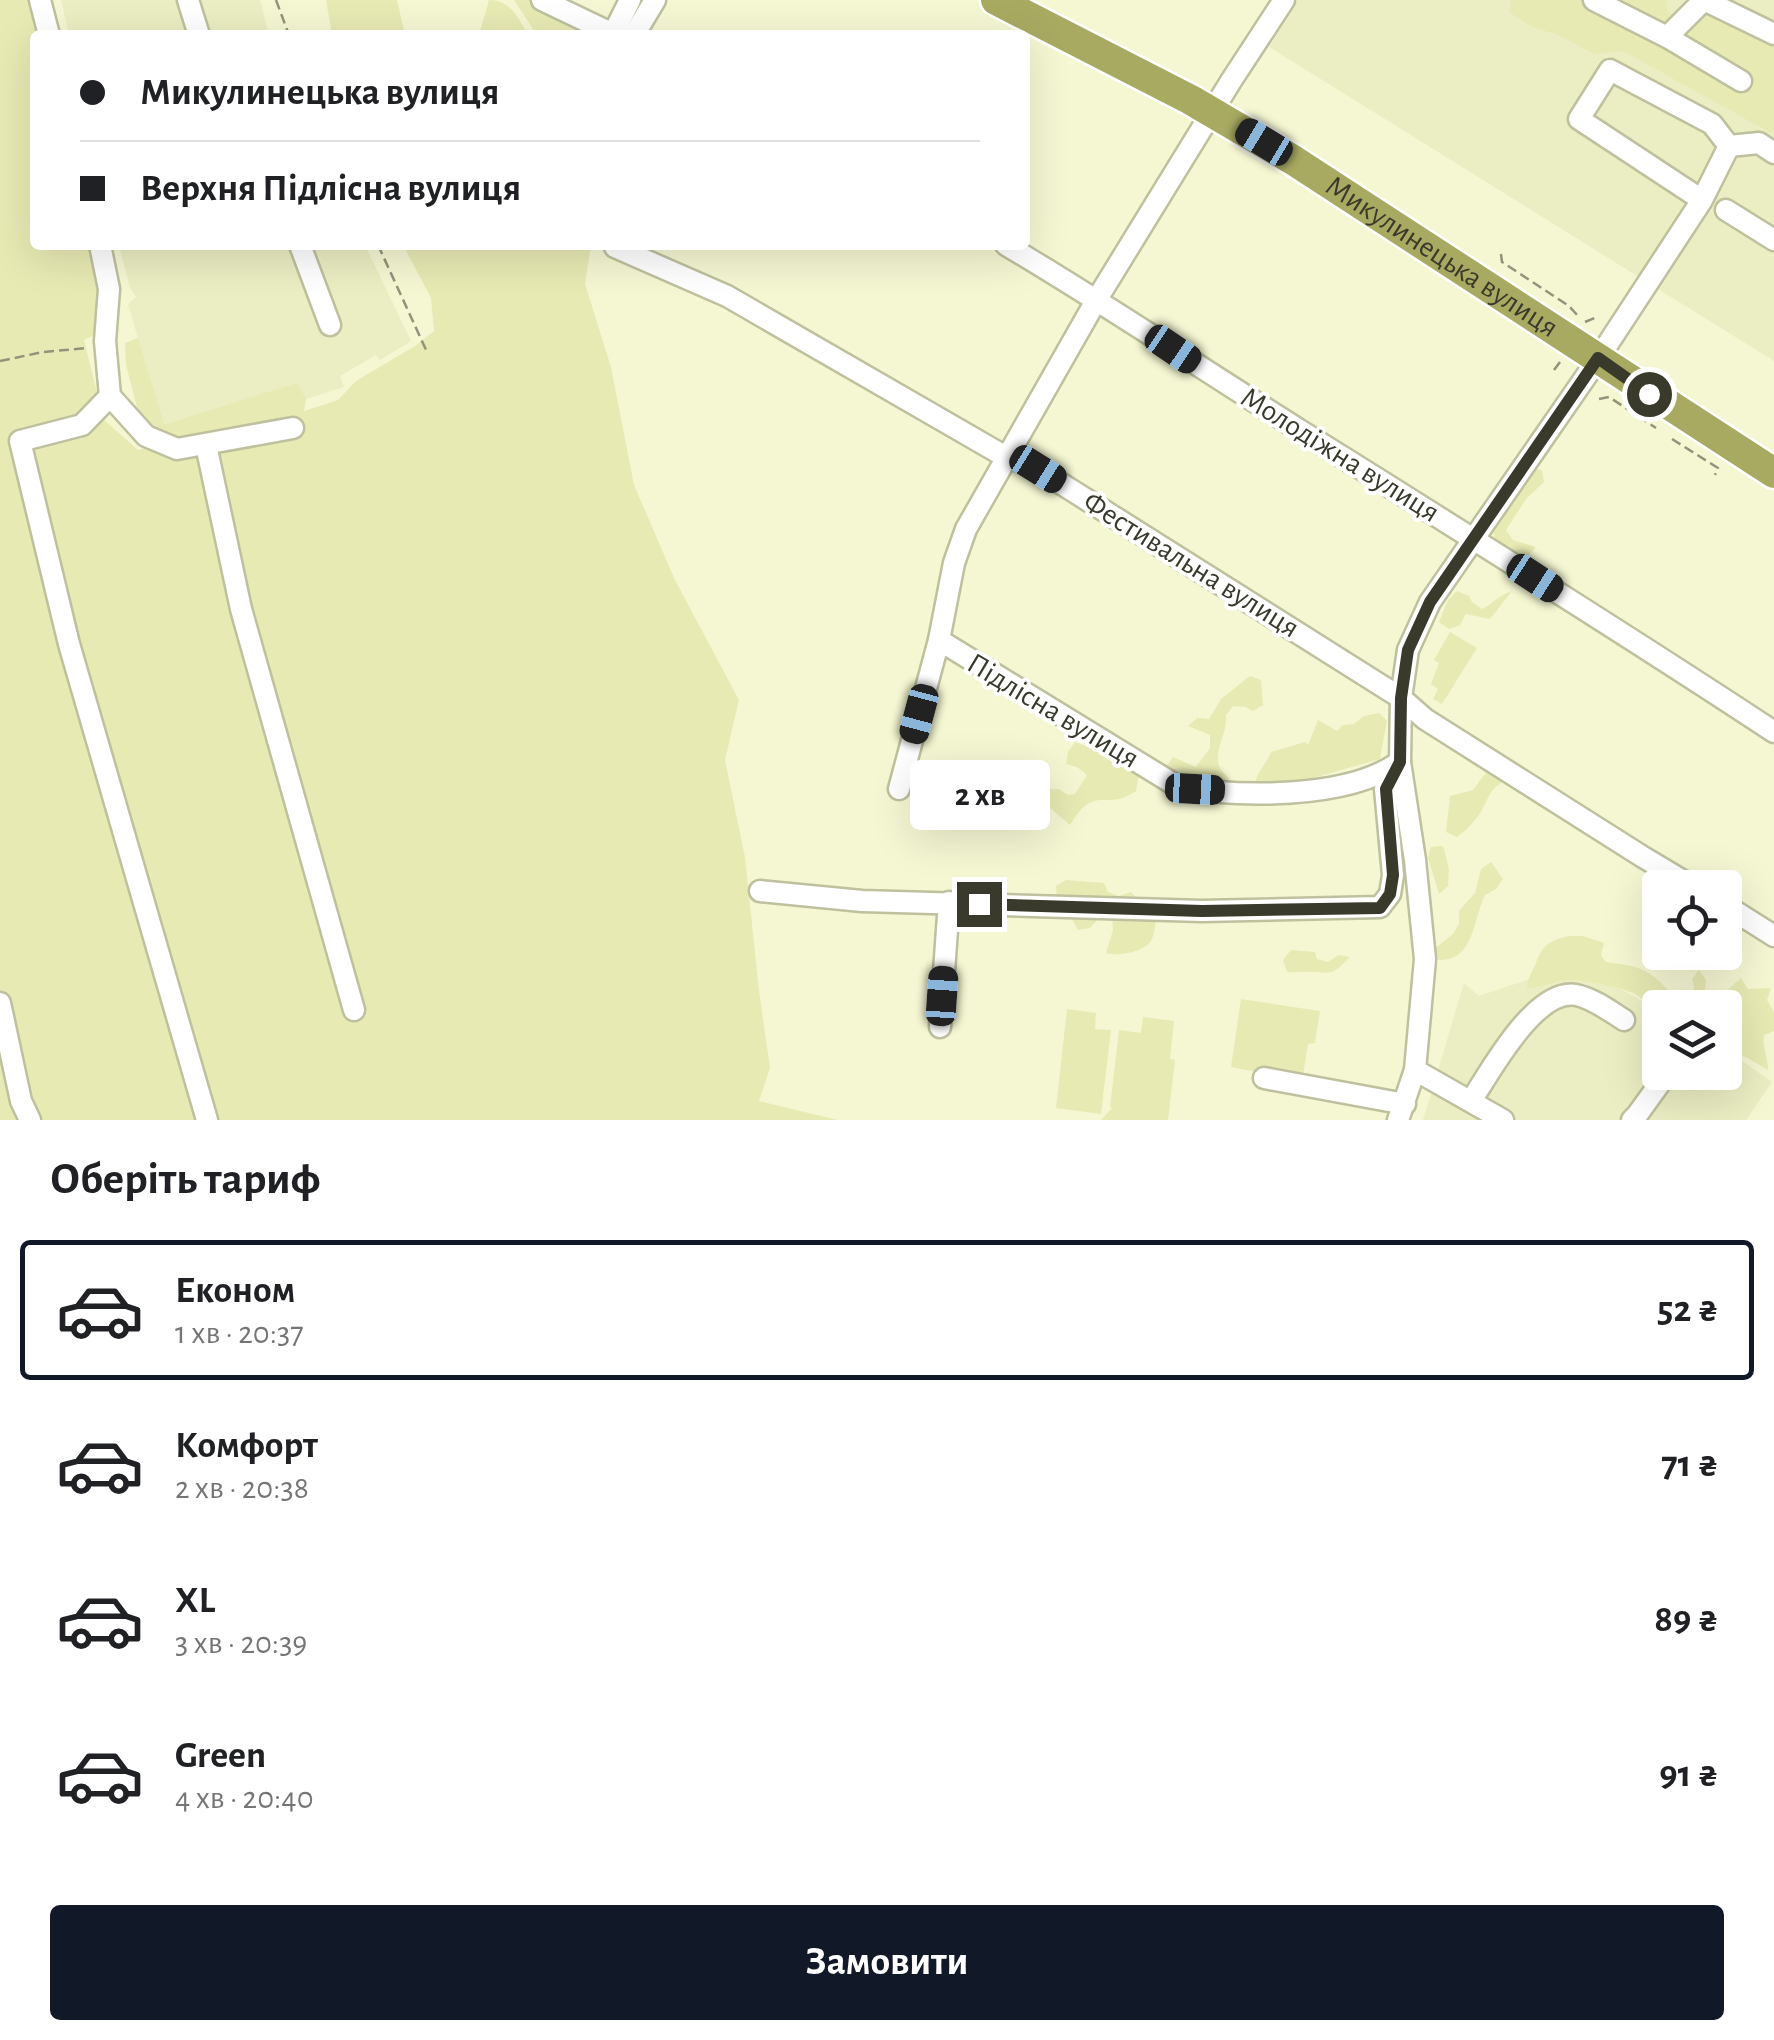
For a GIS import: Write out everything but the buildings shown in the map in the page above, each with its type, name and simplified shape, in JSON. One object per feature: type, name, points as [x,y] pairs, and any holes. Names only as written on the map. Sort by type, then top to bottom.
[{"type":"highway","name":"Микулинецька вулиця","points":[[996,0],[1112,58],[1293,160],[1774,474]]},
{"type":"street","points":[[40,0],[48,30]]},
{"type":"street","points":[[188,0],[197,30]]},
{"type":"street","points":[[542,0],[605,30]]},
{"type":"street","points":[[615,30],[630,0]]},
{"type":"street","points":[[637,30],[655,0]]},
{"type":"street","name":"Підлісна вулиця","points":[[899,789],[939,640],[954,562],[966,529],[1097,299],[1284,0]]},
{"type":"street","points":[[1594,0],[1667,37],[1740,82]]},
{"type":"street","points":[[1667,37],[1704,0],[1774,34]]},
{"type":"street","points":[[1702,200],[1579,119],[1610,70],[1712,124],[1728,146]]},
{"type":"street","points":[[1728,146],[1760,143],[1774,153]]},
{"type":"street","points":[[1264,1078],[1401,1112],[1415,1070],[1425,958],[1400,762],[1401,698],[1408,650],[1430,602],[1702,200],[1728,146]]},
{"type":"street","points":[[1726,210],[1774,240]]},
{"type":"street","points":[[101,250],[109,289],[106,340],[110,396],[146,436],[177,449],[292,428]]},
{"type":"street","points":[[302,250],[330,324]]},
{"type":"street","name":"Фестивальна вулиця","points":[[620,250],[727,296],[1008,456],[1038,469],[1665,870]]},
{"type":"street","name":"Молодіжна вулиця","points":[[1014,250],[1774,732]]},
{"type":"street","points":[[110,396],[82,425],[20,441],[69,644],[207,1120]]},
{"type":"street","points":[[206,446],[241,608],[354,1010]]},
{"type":"street","name":"Підлісна вулиця","points":[[939,640],[1177,786],[1303,792],[1369,778],[1400,762]]},
{"type":"street","points":[[760,891],[862,901],[1202,911],[1380,908],[1390,894],[1393,875],[1386,789],[1400,762]]},
{"type":"street","points":[[940,1026],[948,902]]},
{"type":"street","points":[[1742,916],[1774,936]]},
{"type":"street","points":[[1470,1101],[1529,1016],[1556,998],[1574,994],[1624,1020]]},
{"type":"street","points":[[0,1003],[30,1120]]},
{"type":"street","points":[[1415,1070],[1502,1120]]},
{"type":"street","points":[[1632,1120],[1655,1090]]},
{"type":"path","points":[[276,0],[287,30]]},
{"type":"path","points":[[380,250],[427,352]]},
{"type":"path","points":[[1501,254],[1502,262],[1568,306],[1579,318],[1587,323],[1597,317]]},
{"type":"path","points":[[0,361],[43,352],[84,350],[106,340]]},
{"type":"path","points":[[1554,370],[1563,356]]},
{"type":"path","points":[[1599,399],[1609,396],[1656,428]]},
{"type":"path","points":[[1672,439],[1718,468],[1715,475]]},
{"type":"shaded area","points":[[0,0],[29,0],[37,30],[30,30],[30,250],[91,250],[100,283],[96,334],[84,340],[104,420],[138,450],[168,443],[142,427],[126,365],[125,343],[138,338],[164,424],[297,383],[306,399],[304,411],[338,400],[356,381],[434,331],[431,298],[406,250],[590,250],[585,284],[611,367],[634,485],[675,580],[739,700],[725,760],[745,857],[770,1068],[759,1101],[838,1120],[0,1120]]},
{"type":"shaded area","points":[[61,0],[260,0],[268,30],[68,30]]},
{"type":"shaded area","points":[[326,0],[397,0],[404,30],[331,30]]},
{"type":"shaded area","points":[[489,0],[508,7],[525,30],[480,30]]},
{"type":"shaded area","points":[[514,0],[530,0],[537,10],[578,30],[534,30]]},
{"type":"shaded area","points":[[1298,0],[1774,0],[1774,361],[1269,47]]},
{"type":"shaded area","points":[[1511,0],[1666,0],[1668,12],[1676,16],[1690,10],[1708,14],[1774,43],[1774,132],[1623,51],[1594,54],[1530,26],[1509,12]]},
{"type":"shaded area","points":[[120,250],[367,250],[411,341],[380,360],[376,355],[340,376],[344,387],[306,399],[296,384],[163,424],[128,304],[136,297]]},
{"type":"shaded area","points":[[1532,468],[1542,470],[1544,482],[1526,499],[1506,530],[1513,540],[1536,547],[1528,556],[1517,555],[1496,543],[1493,531]]},
{"type":"shaded area","points":[[1457,591],[1482,609],[1512,591],[1490,619],[1466,614],[1460,625],[1449,629],[1439,622],[1448,600]]},
{"type":"shaded area","points":[[1450,632],[1477,648],[1442,704],[1433,699],[1438,689],[1431,684],[1439,663],[1434,660]]},
{"type":"shaded area","points":[[1250,676],[1261,680],[1263,705],[1253,711],[1233,706],[1226,715],[1218,757],[1222,772],[1230,779],[1219,784],[1182,784],[1166,767],[1173,757],[1196,767],[1210,748],[1210,735],[1188,726],[1197,718],[1209,719],[1221,699]]},
{"type":"shaded area","points":[[1379,713],[1387,721],[1380,759],[1303,781],[1302,785],[1255,784],[1271,752],[1305,742],[1308,745],[1318,720],[1337,731],[1364,716]]},
{"type":"shaded area","points":[[1075,742],[1098,750],[1140,777],[1136,791],[1116,800],[1094,801],[1070,825],[1042,801],[1047,789],[1075,794],[1087,775],[1066,764]]},
{"type":"shaded area","points":[[1488,770],[1500,771],[1503,782],[1492,791],[1480,814],[1464,831],[1457,837],[1446,832],[1450,796],[1473,790]]},
{"type":"shaded area","points":[[1443,846],[1449,869],[1448,886],[1439,894],[1428,858],[1431,847]]},
{"type":"shaded area","points":[[1491,862],[1503,879],[1485,895],[1466,946],[1451,959],[1439,960],[1434,949],[1453,934],[1459,924],[1459,911],[1475,893],[1481,869]]},
{"type":"shaded area","points":[[1066,880],[1104,883],[1108,892],[1119,896],[1131,892],[1139,901],[1095,908],[1098,919],[1090,928],[1078,930],[1070,907],[1057,898],[1056,886]]},
{"type":"shaded area","points":[[1158,915],[1152,939],[1144,947],[1124,954],[1106,953],[1113,930],[1112,918],[1131,920]]},
{"type":"shaded area","points":[[1583,936],[1604,943],[1601,955],[1606,962],[1639,968],[1667,990],[1642,990],[1642,999],[1627,991],[1581,981],[1527,988],[1544,947]]},
{"type":"shaded area","points":[[1291,950],[1315,952],[1317,959],[1328,962],[1338,955],[1350,957],[1330,972],[1287,972],[1283,960]]},
{"type":"shaded area","points":[[1559,969],[1617,987],[1642,1001],[1642,1090],[1742,1090],[1742,1061],[1772,1082],[1746,1120],[1423,1120],[1464,983],[1479,996]]},
{"type":"shaded area","points":[[1699,970],[1706,980],[1705,990],[1694,990],[1692,979]]},
{"type":"shaded area","points":[[1741,978],[1748,989],[1771,988],[1767,1000],[1774,1012],[1774,1031],[1764,1035],[1768,1070],[1742,1055],[1742,990],[1728,990]]},
{"type":"shaded area","points":[[1241,999],[1320,1011],[1315,1043],[1308,1044],[1302,1081],[1231,1067]]},
{"type":"shaded area","points":[[1067,1009],[1096,1013],[1095,1029],[1111,1030],[1101,1114],[1056,1108]]},
{"type":"shaded area","points":[[1143,1017],[1174,1021],[1170,1059],[1175,1060],[1168,1120],[1101,1120],[1112,1108],[1119,1030],[1141,1033]]},
{"type":"route","points":[[979,904],[1202,911],[1380,908],[1390,894],[1393,875],[1386,789],[1400,762],[1401,698],[1408,650],[1430,602],[1598,358],[1649,394]]}]
